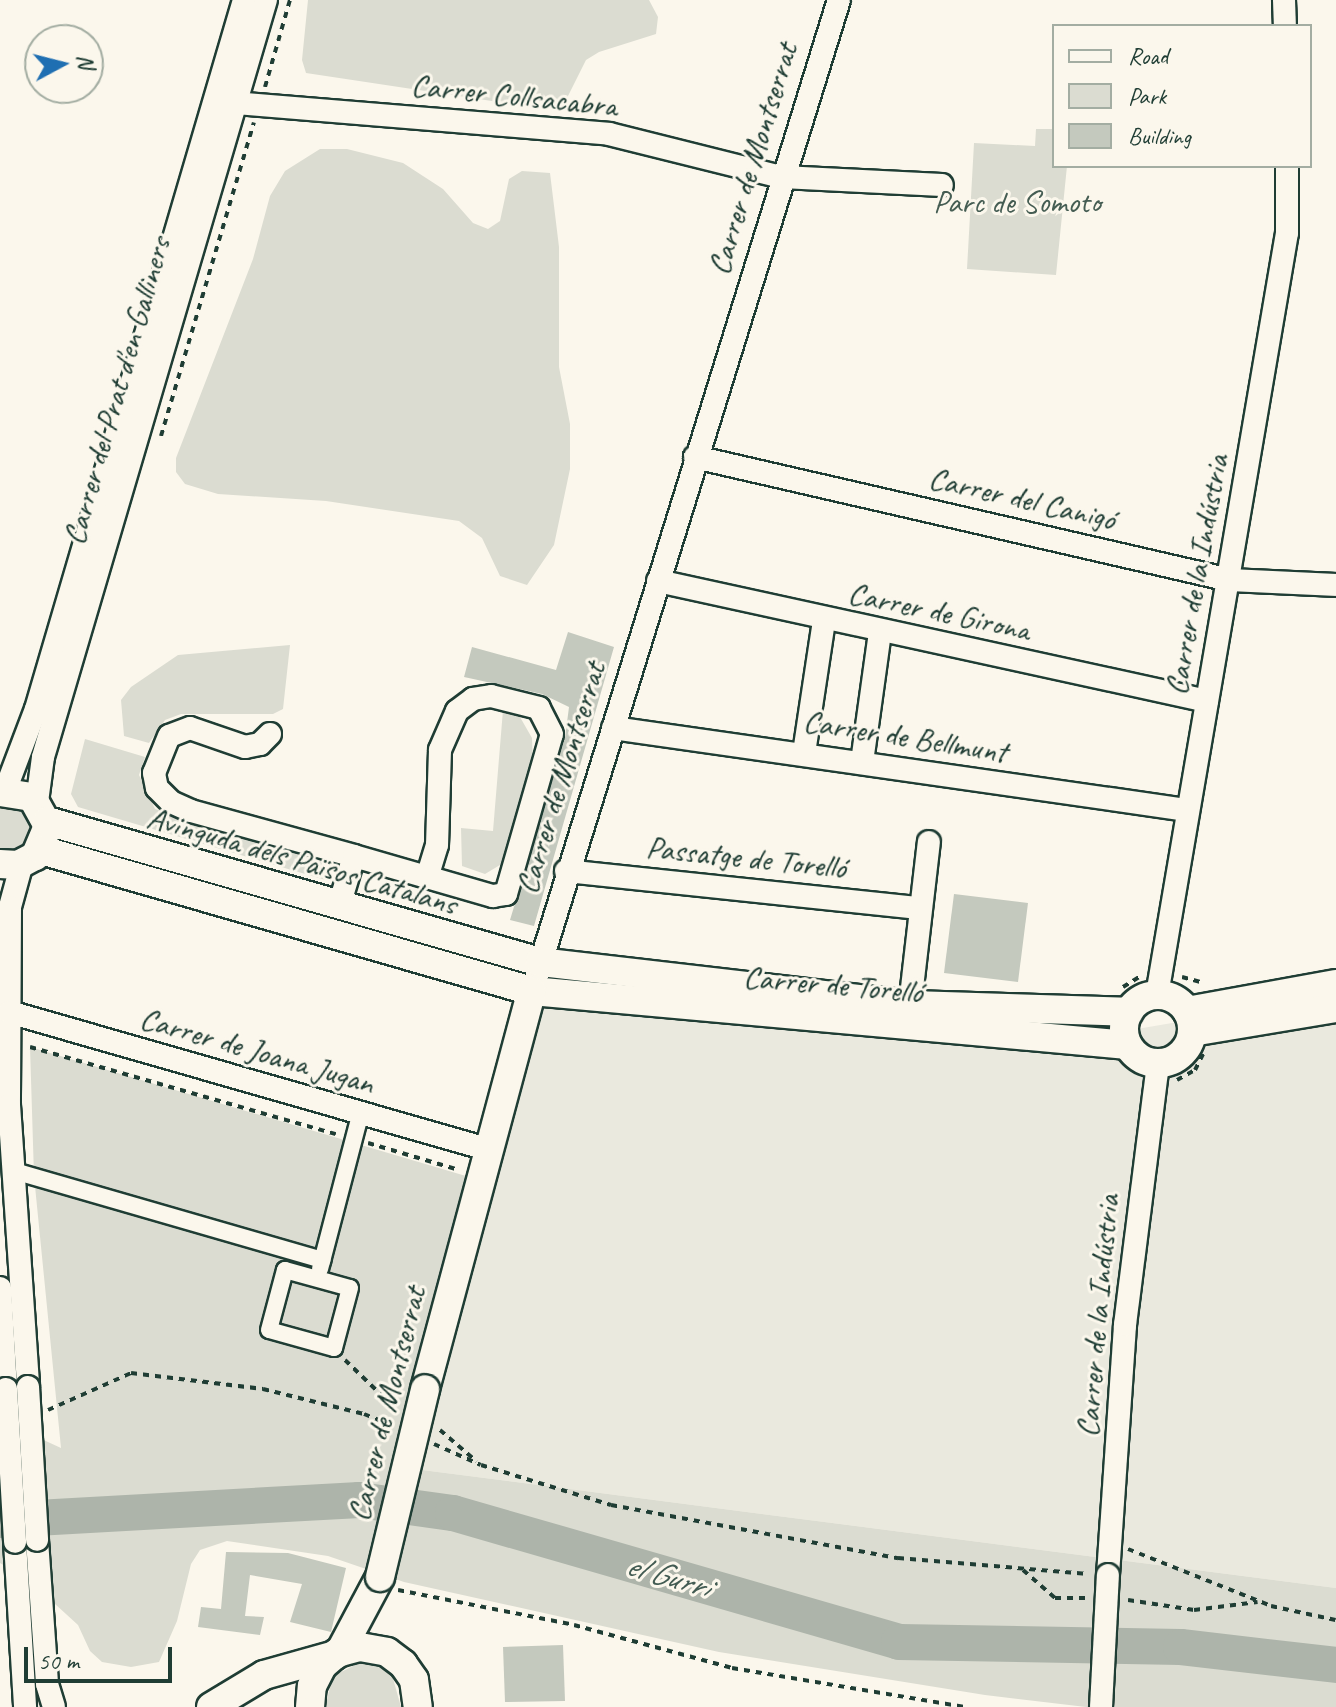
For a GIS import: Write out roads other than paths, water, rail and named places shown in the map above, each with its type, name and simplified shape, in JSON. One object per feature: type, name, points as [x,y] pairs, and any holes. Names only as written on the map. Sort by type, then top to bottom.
[{"type":"street","name":"Carrer del Prat d'en Galliners","points":[[2,792],[36,709],[244,0]]},
{"type":"street","name":"Carrer del Prat d'en Galliners","points":[[42,812],[43,757],[266,0]]},
{"type":"street","name":"Carrer de Montserrat","points":[[421,1705],[411,1674],[393,1655],[382,1629],[383,1583],[425,1389],[487,1149],[566,871],[839,0]]},
{"type":"street","points":[[1284,0],[1285,24]]},
{"type":"street","name":"Carrer Collsacabra","points":[[235,103],[609,134],[782,177],[942,185]]},
{"type":"street","name":"Carrer de la Indústria","points":[[1159,983],[1287,233],[1287,168]]},
{"type":"street","name":"Carrer del Canigó","points":[[695,457],[1230,580],[1336,585]]},
{"type":"street","name":"Carrer de Girona","points":[[658,581],[824,620],[1207,701]]},
{"type":"street","points":[[804,753],[824,620]]},
{"type":"street","points":[[862,762],[880,632]]},
{"type":"street","points":[[270,734],[260,744],[245,747],[190,728],[169,736],[154,773],[157,788],[171,802],[191,811],[493,896],[510,890],[552,734],[539,708],[491,696],[473,699],[457,711],[440,750],[437,845],[427,877]]},
{"type":"street","name":"Carrer de Bellmunt","points":[[613,728],[1187,810]]},
{"type":"street","name":"Avinguda dels Països Catalans","points":[[2,792],[42,812],[339,906],[540,962]]},
{"type":"street","points":[[25,1707],[26,1541],[17,1388],[9,1012],[10,907],[21,859],[42,812]]},
{"type":"street","points":[[910,1005],[929,842]]},
{"type":"street","points":[[339,906],[354,856]]},
{"type":"street","name":"Avinguda dels Països Catalans","points":[[21,859],[532,991]]},
{"type":"street","name":"Passatge de Torelló","points":[[566,871],[920,908]]},
{"type":"street","name":"Carrer de Torelló","points":[[540,962],[910,1005],[1124,1002]]},
{"type":"street","points":[[1159,983],[1175,999],[1190,1022],[1181,1054],[1158,1063],[1140,1058],[1128,1045],[1124,1028],[1124,1002],[1141,999],[1159,983]]},
{"type":"street","points":[[1190,1022],[1336,984]]},
{"type":"street","name":"Carrer de Torelló","points":[[532,991],[1128,1045]]},
{"type":"street","points":[[1190,1022],[1336,1008]]},
{"type":"street","name":"Carrer de Joana Jugan","points":[[9,1012],[487,1149]]},
{"type":"street","name":"Carrer de la Indústria","points":[[1101,1707],[1125,1325],[1158,1063]]},
{"type":"street","points":[[318,1279],[360,1115]]},
{"type":"street","points":[[14,1171],[322,1260]]},
{"type":"street","points":[[285,1270],[318,1279],[350,1288],[334,1348],[269,1330],[285,1270]]},
{"type":"street","points":[[0,1288],[17,1388]]},
{"type":"street","points":[[26,1541],[47,1684],[54,1707]]},
{"type":"street","name":"Carrer de Montserrat","points":[[310,1707],[314,1680],[337,1654],[383,1583]]},
{"type":"street","points":[[211,1707],[264,1675],[337,1654],[367,1647],[393,1655]]},
{"type":"street","points":[[239,1692],[278,1687],[310,1707]]},
{"type":"waterway","name":"el Gurri","points":[[0,1520],[359,1500],[453,1513],[899,1642],[1181,1647],[1336,1665]]},
{"type":"park label","name":"Parc de Somoto","points":[[1017,202]]}]
